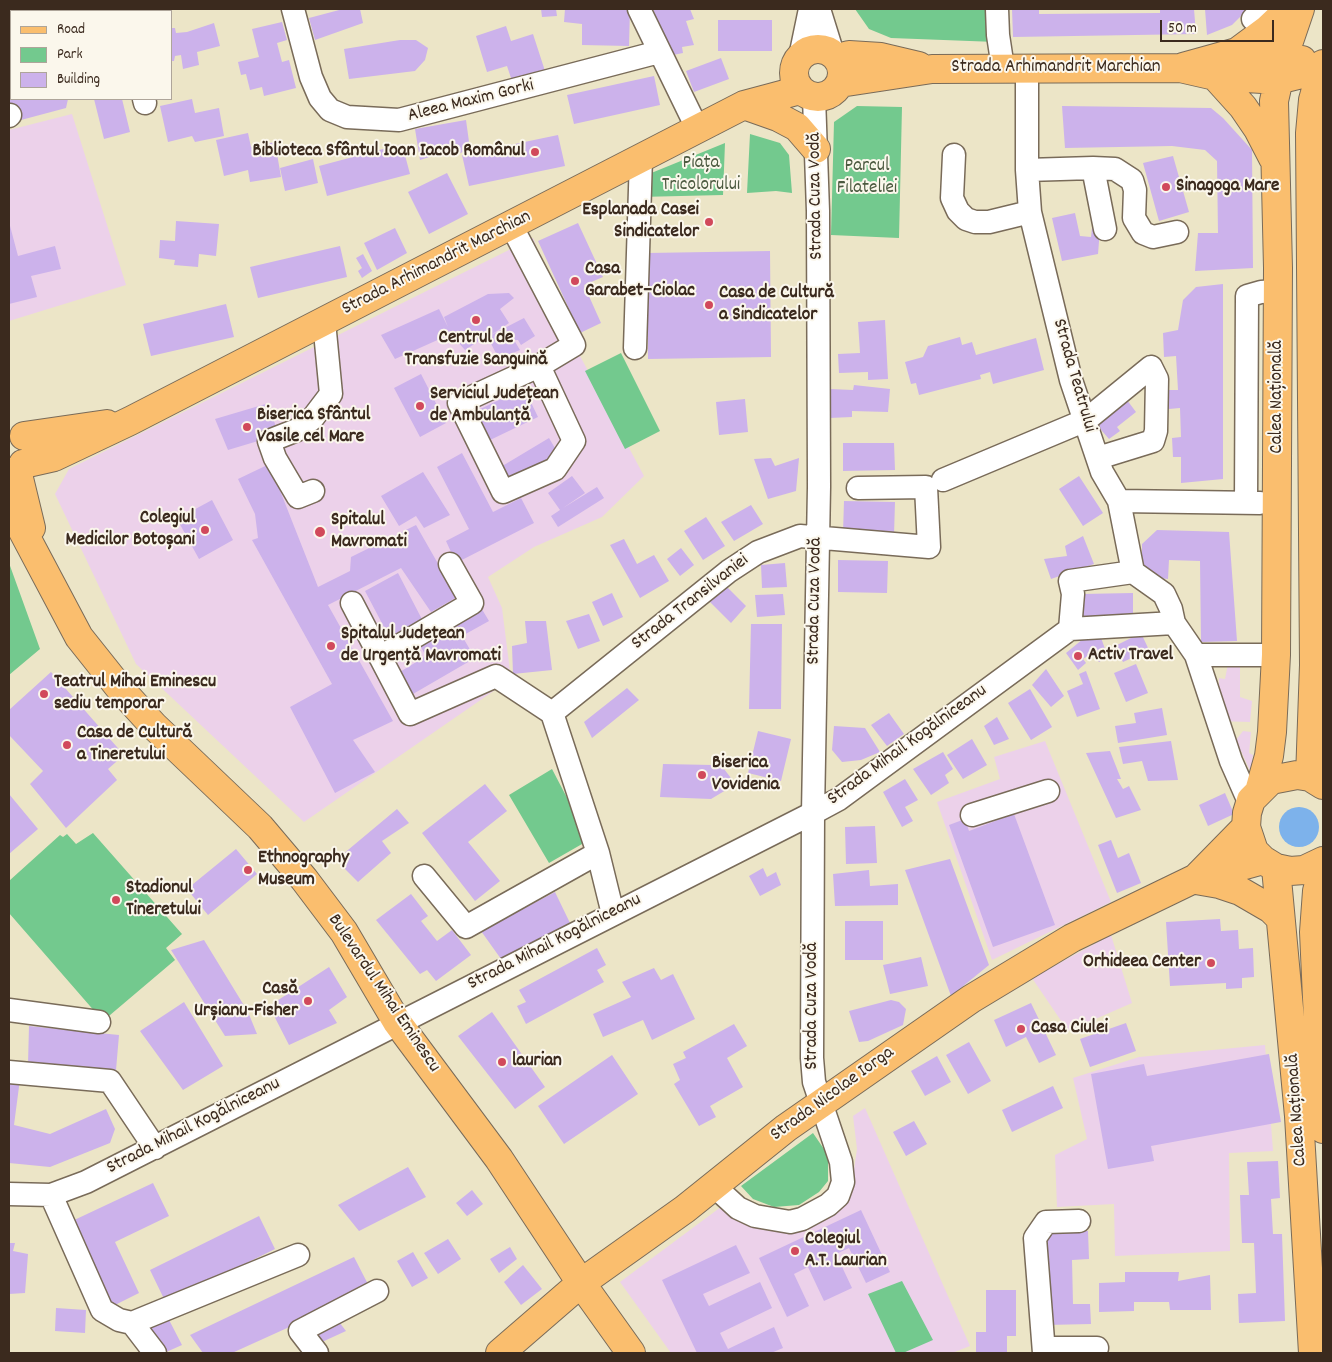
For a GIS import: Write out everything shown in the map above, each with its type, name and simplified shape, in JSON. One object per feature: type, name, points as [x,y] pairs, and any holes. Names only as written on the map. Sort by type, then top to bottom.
[{"type":"main road","points":[[1237,52],[1268,30],[1289,9]]},
{"type":"main road","name":"Calea Națională","points":[[1252,806],[1270,748],[1276,654],[1278,291],[1274,101],[1281,68],[1300,9]]},
{"type":"main road","points":[[812,49],[820,49],[837,65],[830,94],[807,94],[794,77],[798,60],[812,49]]},
{"type":"main road","name":"Strada Arhimandrit Marchian","points":[[1180,68],[1237,52],[1281,68]]},
{"type":"main road","name":"Strada Arhimandrit Marchian","points":[[744,105],[756,91],[798,60]]},
{"type":"main road","name":"Strada Arhimandrit Marchian","points":[[837,65],[932,69],[1180,68],[1215,76],[1281,68],[1323,68]]},
{"type":"main road","name":"Calea Națională","points":[[1319,780],[1316,182],[1310,133],[1313,100],[1323,68]]},
{"type":"main road","points":[[1215,76],[1243,107],[1258,129],[1276,164]]},
{"type":"main road","name":"Strada Arhimandrit Marchian","points":[[16,470],[54,457],[130,421],[318,326],[744,105],[807,94]]},
{"type":"main road","points":[[744,105],[778,117],[797,127],[816,149]]},
{"type":"main road","name":"Strada Arhimandrit Marchian","points":[[16,430],[130,421]]},
{"type":"main road","name":"Bulevardul Mihai Eminescu","points":[[16,430],[27,446],[16,470],[38,561]]},
{"type":"main road","name":"Bulevardul Mihai Eminescu","points":[[9,506],[79,636],[122,691],[154,726],[260,827],[304,879],[344,932],[397,1022],[499,1159],[580,1283],[631,1353]]},
{"type":"main road","points":[[1319,780],[1297,775],[1271,780],[1252,806],[1251,845],[1269,864],[1290,871],[1304,870],[1323,861]]},
{"type":"main road","name":"Strada Nicolae Iorga","points":[[1194,880],[1252,806]]},
{"type":"main road","name":"Calea Națională","points":[[1269,864],[1280,918],[1300,1125],[1313,1353]]},
{"type":"main road","name":"Strada Nicolae Iorga","points":[[500,1353],[580,1283],[714,1186],[821,1103],[964,1004],[1072,938],[1194,880],[1269,864]]},
{"type":"main road","name":"Calea Națională","points":[[1323,870],[1317,891],[1319,904],[1323,1129]]},
{"type":"main road","points":[[1194,880],[1219,884],[1240,891],[1271,909],[1280,918]]},
{"type":"street","name":"Aleea Maxim Gorki","points":[[293,9],[311,77],[320,98],[330,110],[347,117],[399,120],[659,52]]},
{"type":"street","points":[[639,9],[697,128]]},
{"type":"street","points":[[798,60],[810,9]]},
{"type":"street","points":[[819,9],[837,65]]},
{"type":"street","name":"Strada Teatrului","points":[[997,9],[998,34],[1015,68],[1030,212],[1071,380],[1102,472],[1119,501],[1133,572]]},
{"type":"street","name":"Strada Cuza Vodă","points":[[714,1186],[738,1208],[755,1216],[790,1222],[802,1219],[828,1205],[842,1189],[844,1173],[814,1082],[812,1058],[813,813],[819,477],[816,149],[807,94]]},
{"type":"street","points":[[954,155],[952,198],[958,212],[966,219],[975,222],[990,222],[1030,212]]},
{"type":"street","points":[[635,348],[641,157]]},
{"type":"street","points":[[1093,168],[1105,229]]},
{"type":"street","points":[[1027,170],[1115,169],[1132,180],[1135,190],[1134,218],[1143,234],[1153,236],[1177,232]]},
{"type":"street","points":[[511,225],[574,345],[540,366],[459,403],[502,492],[555,469],[574,441],[540,366]]},
{"type":"street","points":[[1237,502],[1247,296],[1261,292],[1278,291]]},
{"type":"street","points":[[313,491],[298,497],[275,458],[269,441],[297,430],[312,419],[330,394],[325,332],[318,326]]},
{"type":"street","points":[[943,480],[1086,420],[1152,367],[1157,379],[1156,431],[1153,441],[1098,458]]},
{"type":"street","name":"Strada Transilvaniei","points":[[552,714],[736,566],[758,552],[800,536],[929,547],[926,487],[858,488]]},
{"type":"street","points":[[1119,501],[1277,503]]},
{"type":"street","points":[[380,657],[472,603],[450,564]]},
{"type":"street","points":[[1174,623],[1070,629],[1073,594],[1070,581],[1133,572],[1164,594],[1171,609],[1174,623],[1196,655],[1231,761],[1252,806]]},
{"type":"street","points":[[352,603],[410,714],[496,676],[552,714],[598,853],[613,914]]},
{"type":"street","name":"Strada Mihail Kogălniceanu","points":[[9,1194],[51,1195],[86,1182],[397,1022],[813,813],[839,799],[1070,629]]},
{"type":"street","points":[[1196,655],[1276,654]]},
{"type":"street","points":[[972,815],[1048,791]]},
{"type":"street","points":[[424,876],[466,927],[598,853]]},
{"type":"street","points":[[9,1010],[99,1022]]},
{"type":"street","points":[[9,1072],[110,1081],[155,1148]]},
{"type":"street","points":[[51,1195],[102,1310],[120,1320],[132,1323],[298,1256]]},
{"type":"street","points":[[1078,1221],[1046,1222],[1035,1238],[1044,1350],[1098,1348]]},
{"type":"street","points":[[317,1353],[300,1331],[377,1291]]},
{"type":"street","points":[[132,1323],[155,1353]]},
{"type":"shaded area","points":[[72,114],[126,285],[9,321],[9,130]]},
{"type":"shaded area","name":"Spitalul Mavromati","points":[[533,238],[579,354],[644,476],[602,517],[534,547],[488,577],[502,608],[511,679],[304,822],[136,664],[55,494],[69,469]]},
{"type":"shaded area","points":[[1228,664],[1240,664],[1240,697],[1252,701],[1250,722],[1217,721],[1219,678],[1225,679]]},
{"type":"shaded area","points":[[1243,731],[1251,732],[1249,753],[1253,755],[1252,760],[1258,759],[1251,773],[1241,751],[1234,749],[1236,740]]},
{"type":"shaded area","points":[[1045,741],[1111,902],[992,960],[937,802],[1000,779],[994,757]]},
{"type":"shaded area","points":[[1111,935],[1132,1003],[1068,1031],[1032,978]]},
{"type":"shaded area","points":[[1265,1045],[1273,1151],[1229,1153],[1230,1251],[1115,1256],[1114,1204],[1057,1207],[1055,1155],[1087,1139],[1073,1078],[1139,1057]]},
{"type":"shaded area","name":"Colegiul A.T. Laurian","points":[[865,1108],[970,1346],[952,1353],[671,1353],[620,1282],[733,1198],[787,1220],[852,1183],[857,1149],[853,1116]]},
{"type":"green space","points":[[855,9],[997,9],[996,42],[891,38],[869,29]]},
{"type":"green space","name":"Parcul Filateliei","points":[[857,106],[902,107],[899,238],[831,235],[834,122]]},
{"type":"green space","name":"Piața Tricolorului","points":[[750,134],[780,143],[789,155],[792,193],[776,191],[747,193]]},
{"type":"green space","name":"Piața Tricolorului","points":[[725,143],[723,195],[639,197],[639,178]]},
{"type":"green space","points":[[621,353],[660,431],[625,449],[585,371]]},
{"type":"green space","points":[[9,563],[40,649],[9,675]]},
{"type":"green space","points":[[552,769],[589,840],[549,863],[509,795]]},
{"type":"green space","points":[[93,833],[182,934],[166,948],[175,960],[103,1021],[9,913],[9,881],[60,835],[63,837],[67,834],[76,844]]},
{"type":"green space","points":[[813,1133],[828,1155],[828,1181],[819,1192],[799,1205],[774,1207],[753,1199],[741,1186]]},
{"type":"green space","points":[[902,1281],[933,1340],[903,1353],[896,1353],[868,1294]]},
{"type":"water","points":[[1303,807],[1310,810],[1316,816],[1319,827],[1318,835],[1310,844],[1303,847],[1295,847],[1288,844],[1280,835],[1279,823],[1282,816],[1291,808]]},
{"type":"building","points":[[54,9],[83,9],[83,10]]},
{"type":"building","points":[[343,9],[360,9],[363,23],[315,40],[309,18]]},
{"type":"building","points":[[541,9],[556,9],[557,16],[542,17]]},
{"type":"building","points":[[565,9],[630,9],[629,46],[582,45],[582,24],[564,22]]},
{"type":"building","points":[[653,9],[690,9],[694,19],[686,21],[694,45],[682,47],[683,53],[668,56]]},
{"type":"building","points":[[1012,9],[1039,9],[1039,14],[1160,13],[1160,9],[1194,9],[1196,34],[1013,37]]},
{"type":"building","points":[[1205,9],[1248,9],[1232,25],[1207,35]]},
{"type":"building","points":[[718,20],[772,20],[772,51],[718,51]]},
{"type":"building","points":[[282,22],[287,40],[277,43],[282,62],[289,60],[296,88],[264,96],[262,87],[250,90],[246,74],[241,75],[238,62],[259,57],[252,29]]},
{"type":"building","points":[[214,23],[220,46],[197,52],[199,65],[183,69],[181,55],[175,56],[174,61],[172,61],[172,28],[175,28],[176,33],[187,32]]},
{"type":"building","points":[[506,26],[511,41],[533,34],[545,71],[512,81],[507,66],[487,72],[476,36]]},
{"type":"building","points":[[400,40],[416,40],[428,48],[425,60],[415,71],[349,79],[344,49]]},
{"type":"building","points":[[9,57],[10,100],[68,100],[66,108],[21,120],[19,109],[9,111]]},
{"type":"building","points":[[721,58],[729,79],[694,92],[686,71]]},
{"type":"building","points":[[654,76],[660,105],[574,124],[567,95]]},
{"type":"building","points":[[192,99],[195,113],[219,108],[224,136],[195,142],[192,136],[168,142],[160,106]]},
{"type":"building","points":[[94,100],[122,100],[130,132],[104,139]]},
{"type":"building","points":[[1062,106],[1211,108],[1223,118],[1252,150],[1253,268],[1195,271],[1198,233],[1218,233],[1217,161],[1205,150],[1172,146],[1065,148]]},
{"type":"building","points":[[466,120],[470,149],[458,154],[455,149],[420,160],[415,129]]},
{"type":"building","points":[[248,133],[251,147],[275,142],[281,177],[250,182],[248,170],[224,176],[216,140]]},
{"type":"building","points":[[558,135],[565,166],[469,186],[462,155]]},
{"type":"building","points":[[402,144],[410,174],[327,196],[319,166]]},
{"type":"building","name":"Sinagoga Mare","points":[[1173,156],[1189,212],[1159,221],[1143,163]]},
{"type":"building","points":[[313,159],[318,183],[285,191],[280,168]]},
{"type":"building","points":[[447,173],[468,214],[429,234],[408,192]]},
{"type":"building","points":[[1075,213],[1080,236],[1091,237],[1092,228],[1100,229],[1098,254],[1062,261],[1052,218]]},
{"type":"building","points":[[176,221],[219,224],[216,256],[199,254],[198,267],[174,265],[175,260],[159,258],[160,240],[175,241]]},
{"type":"building","points":[[9,222],[18,256],[55,246],[61,269],[31,276],[37,297],[9,304]]},
{"type":"building","name":"Casa Garabet–Ciolac","points":[[578,223],[603,277],[584,285],[601,323],[580,333],[538,241]]},
{"type":"building","points":[[395,228],[407,253],[377,270],[364,243]]},
{"type":"building","points":[[340,246],[347,277],[258,298],[250,267]]},
{"type":"building","name":"Casa de Cultură a Sindicatelor","points":[[770,251],[771,357],[648,359],[647,253]]},
{"type":"building","points":[[363,254],[372,271],[362,278],[358,271],[362,268],[356,258]]},
{"type":"building","points":[[1223,284],[1223,479],[1181,483],[1181,457],[1173,457],[1172,438],[1181,437],[1180,408],[1169,409],[1168,390],[1178,390],[1176,356],[1164,357],[1163,333],[1178,330],[1183,300],[1196,287]]},
{"type":"building","points":[[509,293],[514,298],[500,309],[509,323],[491,335],[524,318],[535,336],[521,345],[518,340],[514,340],[520,350],[499,359],[487,336],[465,350],[451,334],[395,359],[381,335],[439,309],[448,327],[444,317],[488,294]]},
{"type":"building","points":[[226,304],[234,337],[151,356],[143,324]]},
{"type":"building","points":[[885,320],[888,379],[868,380],[868,372],[839,373],[838,354],[860,353],[858,322]]},
{"type":"building","points":[[960,337],[962,345],[972,342],[976,355],[1036,338],[1044,370],[993,384],[990,372],[980,375],[981,379],[919,395],[916,383],[911,384],[905,362],[923,357],[928,346]]},
{"type":"building","name":"Serviciul Județean de Ambulanță","points":[[421,374],[446,423],[420,437],[394,388]]},
{"type":"building","points":[[854,385],[890,389],[888,412],[852,411],[852,417],[829,418],[830,389],[853,390]]},
{"type":"building","points":[[524,388],[538,417],[488,441],[474,412]]},
{"type":"building","points":[[745,399],[748,432],[719,435],[716,402]]},
{"type":"building","points":[[1127,400],[1136,412],[1117,427],[1120,431],[1109,439],[1096,424]]},
{"type":"building","name":"Biserica Sfântul Vasile cel Mare","points":[[269,403],[278,435],[228,450],[215,419]]},
{"type":"building","points":[[549,438],[559,455],[509,485],[499,468]]},
{"type":"building","points":[[843,443],[894,443],[895,470],[843,471]]},
{"type":"building","points":[[462,453],[493,512],[521,498],[534,523],[456,563],[446,541],[469,529],[437,467]]},
{"type":"building","name":"Spitalul Județean de Urgență Mavromati","points":[[282,458],[295,480],[279,488],[318,587],[350,571],[351,557],[416,525],[457,597],[431,612],[401,568],[328,605],[393,721],[353,740],[375,772],[335,793],[290,707],[332,684],[252,540],[258,538],[255,514],[238,479]]},
{"type":"building","points":[[771,458],[775,466],[799,458],[796,491],[768,499],[754,459]]},
{"type":"building","points":[[423,472],[450,515],[424,528],[416,516],[399,526],[381,496]]},
{"type":"building","points":[[572,476],[585,493],[563,508],[597,487],[604,498],[558,527],[551,516],[560,510],[548,493]]},
{"type":"building","points":[[1079,476],[1103,513],[1083,526],[1059,489]]},
{"type":"building","name":"Colegiul Medicilor Botoșani","points":[[212,500],[233,540],[199,559],[177,519]]},
{"type":"building","points":[[844,501],[895,502],[894,535],[843,533]]},
{"type":"building","points":[[751,505],[763,524],[734,541],[721,522]]},
{"type":"building","points":[[706,517],[725,546],[703,560],[684,531]]},
{"type":"building","points":[[1157,530],[1229,532],[1237,641],[1201,642],[1200,561],[1169,560],[1168,579],[1142,576],[1142,544]]},
{"type":"building","points":[[1083,536],[1094,564],[1051,579],[1044,559],[1067,556],[1065,546]]},
{"type":"building","points":[[624,539],[637,564],[654,555],[669,581],[640,598],[610,545]]},
{"type":"building","points":[[681,548],[694,565],[680,576],[667,559]]},
{"type":"building","points":[[838,560],[888,561],[887,593],[838,592]]},
{"type":"building","points":[[785,563],[787,587],[762,588],[761,565]]},
{"type":"building","points":[[398,573],[427,629],[394,646],[365,591]]},
{"type":"building","points":[[724,584],[746,606],[731,623],[708,600]]},
{"type":"building","points":[[612,593],[623,617],[603,626],[592,602]]},
{"type":"building","points":[[1133,593],[1133,623],[1082,624],[1081,594]]},
{"type":"building","points":[[783,594],[785,615],[757,617],[755,595]]},
{"type":"building","points":[[480,606],[489,621],[462,636],[475,658],[413,694],[400,672],[426,656],[418,642]]},
{"type":"building","points":[[589,614],[600,641],[578,649],[566,621]]},
{"type":"building","points":[[525,621],[546,621],[552,670],[513,674],[512,646],[527,643]]},
{"type":"building","points":[[751,624],[782,624],[781,709],[749,709]]},
{"type":"building","points":[[1141,633],[1149,650],[1123,662],[1115,646]]},
{"type":"building","points":[[1100,635],[1108,657],[1099,662],[1093,653],[1083,659],[1086,663],[1078,670],[1066,653],[1083,639]]},
{"type":"building","points":[[1136,664],[1148,693],[1126,702],[1114,673]]},
{"type":"building","points":[[1046,669],[1064,696],[1051,707],[1032,685]]},
{"type":"building","points":[[1086,671],[1100,709],[1077,717],[1067,691],[1083,684],[1079,674]]},
{"type":"building","name":"Casa de Cultură a Tineretului","points":[[51,672],[124,755],[108,769],[117,780],[66,828],[30,784],[43,771],[9,735],[9,710]]},
{"type":"building","points":[[627,688],[639,700],[592,738],[584,722]]},
{"type":"building","points":[[1030,689],[1052,727],[1031,740],[1008,703]]},
{"type":"building","points":[[1162,708],[1167,735],[1118,743],[1115,726],[1136,723],[1134,713]]},
{"type":"building","points":[[889,713],[904,734],[887,746],[871,725]]},
{"type":"building","points":[[997,717],[1009,739],[994,745],[984,726]]},
{"type":"building","points":[[834,726],[865,728],[880,752],[861,760],[842,762],[832,750]]},
{"type":"building","points":[[758,731],[791,739],[781,781],[748,773]]},
{"type":"building","points":[[972,739],[987,765],[963,779],[947,755]]},
{"type":"building","points":[[1171,741],[1178,780],[1148,781],[1142,761],[1123,764],[1119,747]]},
{"type":"building","points":[[1110,751],[1121,779],[1117,779],[1123,789],[1129,786],[1141,810],[1116,818],[1086,753]]},
{"type":"building","points":[[943,752],[953,769],[945,775],[949,783],[931,795],[913,769]]},
{"type":"building","points":[[663,764],[713,765],[724,769],[731,778],[726,790],[711,799],[660,797]]},
{"type":"building","points":[[905,779],[918,800],[905,807],[913,821],[902,827],[883,792]]},
{"type":"building","points":[[485,784],[507,811],[468,842],[500,881],[475,901],[422,833]]},
{"type":"building","points":[[1225,793],[1234,814],[1208,826],[1199,805]]},
{"type":"building","points":[[9,794],[38,829],[9,854]]},
{"type":"building","points":[[397,809],[409,823],[382,841],[391,853],[358,882],[336,860]]},
{"type":"building","points":[[1014,814],[1055,925],[993,947],[949,825],[965,819],[969,831]]},
{"type":"building","points":[[875,826],[877,863],[846,864],[845,827]]},
{"type":"building","points":[[1111,840],[1118,858],[1129,853],[1141,883],[1117,893],[1098,845]]},
{"type":"building","points":[[236,849],[257,874],[208,915],[187,889]]},
{"type":"building","points":[[950,859],[989,965],[951,996],[905,870]]},
{"type":"building","points":[[763,868],[767,877],[776,872],[781,885],[760,896],[749,876]]},
{"type":"building","points":[[869,870],[870,886],[898,884],[898,905],[835,906],[833,874]]},
{"type":"building","points":[[555,892],[570,923],[501,959],[481,931]]},
{"type":"building","points":[[411,894],[428,916],[421,921],[437,941],[452,930],[471,955],[436,981],[427,970],[420,974],[376,920]]},
{"type":"building","name":"Orhideea Center","points":[[1220,919],[1221,931],[1238,930],[1239,949],[1253,948],[1254,977],[1242,978],[1242,988],[1226,989],[1226,983],[1170,986],[1166,922]]},
{"type":"building","points":[[845,921],[883,921],[883,960],[845,960]]},
{"type":"building","points":[[204,940],[248,1012],[257,1034],[225,1036],[171,950]]},
{"type":"building","points":[[597,948],[606,965],[597,970],[604,982],[526,1024],[517,1006],[526,1002],[519,990]]},
{"type":"building","points":[[921,957],[928,986],[890,994],[883,965]]},
{"type":"building","name":"Casă Urșianu-Fisher","points":[[329,967],[347,997],[329,1010],[337,1023],[289,1045],[269,1006]]},
{"type":"building","points":[[654,968],[661,980],[673,974],[695,1019],[652,1040],[643,1020],[603,1037],[593,1014],[631,997],[622,982]]},
{"type":"building","points":[[891,1000],[899,1002],[906,1009],[903,1025],[868,1041],[859,1042],[849,1011]]},
{"type":"building","points":[[184,1002],[223,1066],[183,1090],[140,1031]]},
{"type":"building","name":"Casa Ciulei","points":[[1031,1003],[1056,1055],[1039,1063],[1026,1037],[1006,1047],[994,1020]]},
{"type":"building","name":"laurian","points":[[492,1012],[545,1087],[515,1109],[458,1036]]},
{"type":"building","points":[[1126,1023],[1136,1051],[1090,1067],[1080,1039]]},
{"type":"building","points":[[734,1024],[747,1046],[727,1058],[743,1087],[710,1106],[716,1117],[699,1126],[674,1084],[680,1080],[673,1064],[686,1058],[683,1052]]},
{"type":"building","points":[[29,1026],[119,1035],[116,1070],[28,1064]]},
{"type":"building","points":[[969,1042],[991,1081],[968,1094],[946,1055]]},
{"type":"building","points":[[1269,1054],[1281,1122],[1151,1146],[1154,1161],[1108,1169],[1091,1074],[1144,1064],[1147,1076]]},
{"type":"building","points":[[612,1055],[638,1094],[564,1144],[538,1106]]},
{"type":"building","points":[[937,1056],[951,1082],[925,1096],[911,1071]]},
{"type":"building","points":[[9,1079],[20,1079],[14,1125],[50,1134],[106,1109],[115,1129],[110,1143],[50,1167],[9,1163]]},
{"type":"building","points":[[1053,1086],[1063,1108],[1012,1132],[1002,1110]]},
{"type":"building","points":[[914,1121],[927,1144],[906,1156],[893,1132]]},
{"type":"building","points":[[1278,1161],[1280,1198],[1271,1199],[1273,1234],[1282,1234],[1285,1321],[1239,1323],[1238,1294],[1256,1293],[1254,1243],[1242,1243],[1240,1195],[1249,1195],[1247,1162]]},
{"type":"building","points":[[408,1167],[426,1197],[359,1231],[338,1205]]},
{"type":"building","points":[[153,1183],[169,1216],[115,1242],[139,1293],[111,1307],[70,1222]]},
{"type":"building","points":[[472,1190],[483,1204],[467,1216],[456,1203]]},
{"type":"building","points":[[861,1210],[890,1272],[866,1283],[849,1248],[836,1254],[852,1288],[824,1301],[808,1267],[794,1274],[809,1306],[787,1317],[759,1258]]},
{"type":"building","points":[[259,1216],[275,1249],[166,1303],[150,1270]]},
{"type":"building","points":[[1088,1231],[1089,1259],[1072,1260],[1073,1304],[1090,1304],[1091,1324],[1046,1325],[1044,1232]]},
{"type":"building","points":[[448,1239],[461,1259],[438,1274],[424,1253]]},
{"type":"building","points":[[9,1243],[15,1243],[13,1251],[28,1254],[25,1293],[9,1294]]},
{"type":"building","points":[[736,1245],[750,1273],[703,1294],[709,1306],[760,1282],[772,1308],[720,1333],[728,1349],[774,1327],[783,1348],[771,1353],[697,1353],[662,1280]]},
{"type":"building","points":[[510,1247],[517,1259],[499,1273],[490,1259]]},
{"type":"building","points":[[413,1252],[428,1278],[412,1287],[397,1261]]},
{"type":"building","points":[[354,1257],[371,1290],[232,1353],[203,1353],[190,1335]]},
{"type":"building","points":[[523,1265],[542,1289],[521,1305],[504,1282]]},
{"type":"building","points":[[1125,1272],[1179,1272],[1178,1281],[1210,1275],[1211,1310],[1170,1310],[1169,1302],[1134,1302],[1134,1311],[1099,1312],[1099,1283],[1125,1282]]},
{"type":"building","points":[[986,1290],[1016,1290],[1016,1336],[1007,1336],[1007,1353],[976,1353],[976,1332],[986,1332]]},
{"type":"building","points":[[56,1308],[86,1310],[85,1333],[55,1331]]},
{"type":"building","points":[[167,1316],[182,1345],[164,1353],[148,1326]]},
{"type":"building","points":[[336,1318],[346,1331],[322,1342],[316,1332]]},
{"type":"place","name":"Biblioteca Sfântul Ioan Iacob Românul","points":[[535,152]]},
{"type":"place","name":"Sinagoga Mare","points":[[1166,187]]},
{"type":"place","name":"Esplanada Casei Sindicatelor","points":[[709,222]]},
{"type":"place","name":"Casa Garabet–Ciolac","points":[[575,281]]},
{"type":"place","name":"Casa de Cultură a Sindicatelor","points":[[709,305]]},
{"type":"place","name":"Centrul de Transfuzie Sanguină","points":[[476,320]]},
{"type":"place","name":"Serviciul Județean de Ambulanță","points":[[420,406]]},
{"type":"place","name":"Biserica Sfântul Vasile cel Mare","points":[[247,427]]},
{"type":"place","name":"Colegiul Medicilor Botoșani","points":[[205,530]]},
{"type":"place","name":"Spitalul Mavromati","points":[[320,532]]},
{"type":"place","name":"Spitalul Județean de Urgență Mavromati","points":[[331,646]]},
{"type":"place","name":"Activ Travel","points":[[1078,656]]},
{"type":"place","name":"Teatrul Mihai Eminescu sediu temporar","points":[[44,694]]},
{"type":"place","name":"Casa de Cultură a Tineretului","points":[[67,745]]},
{"type":"place","name":"Biserica Vovidenia","points":[[702,775]]},
{"type":"place","name":"Ethnography Museum","points":[[248,870]]},
{"type":"place","name":"Stadionul Tineretului","points":[[116,900]]},
{"type":"place","name":"Orhideea Center","points":[[1211,963]]},
{"type":"place","name":"Casă Urșianu-Fisher","points":[[308,1001]]},
{"type":"place","name":"Casa Ciulei","points":[[1021,1029]]},
{"type":"place","name":"laurian","points":[[502,1062]]},
{"type":"place","name":"Colegiul A.T. Laurian","points":[[795,1251]]}]
